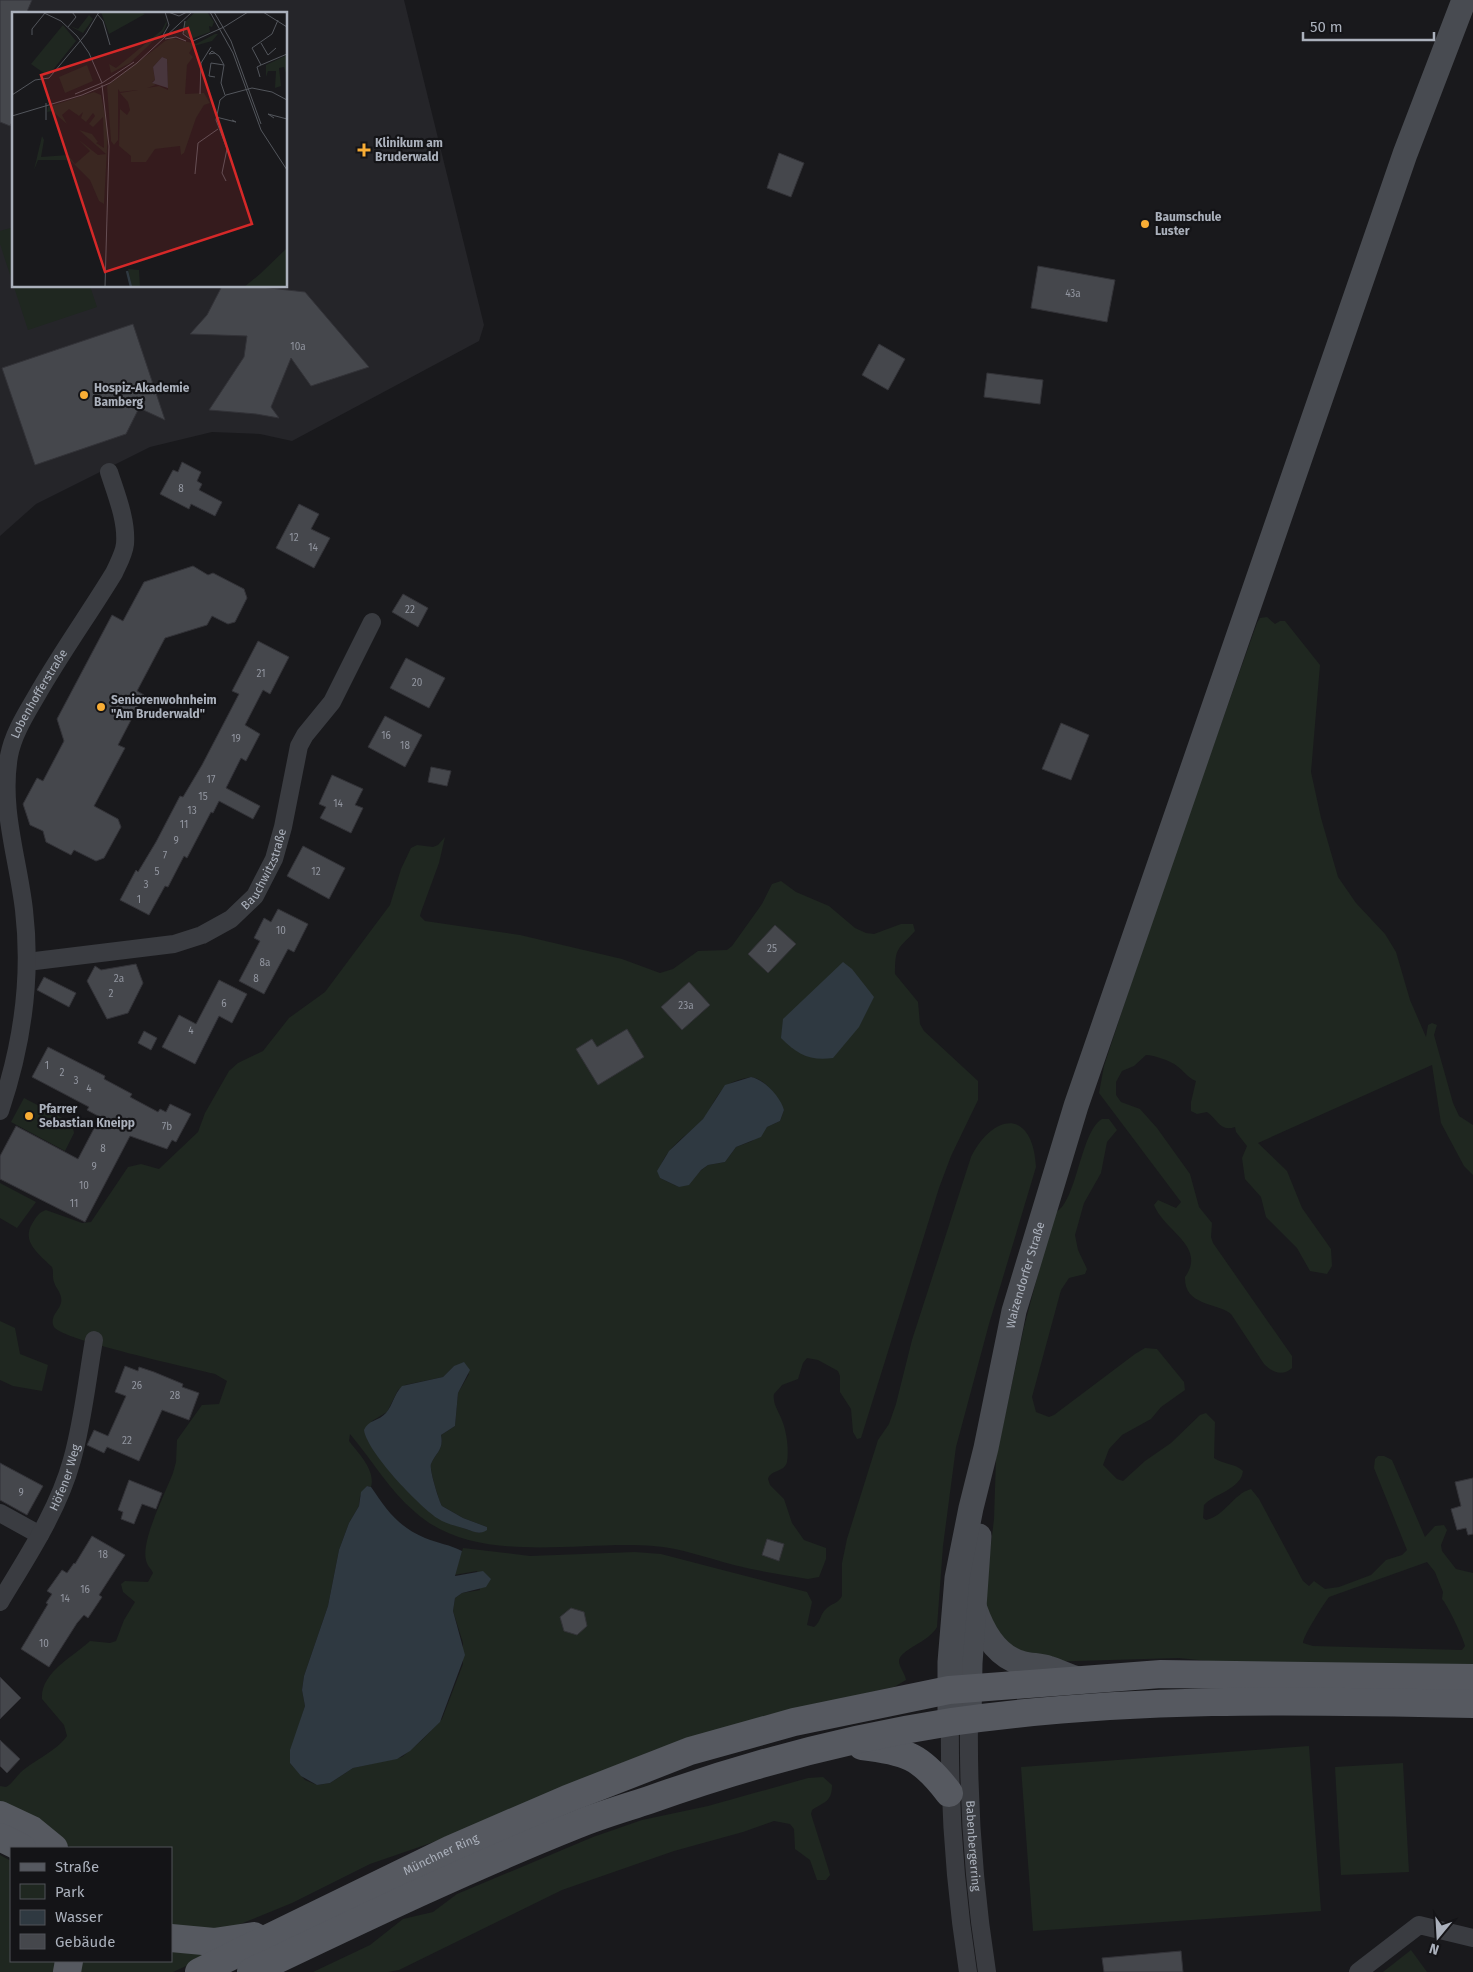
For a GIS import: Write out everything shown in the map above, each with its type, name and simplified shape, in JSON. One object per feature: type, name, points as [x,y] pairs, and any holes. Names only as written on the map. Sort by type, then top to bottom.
[{"type":"main road","name":"Waizendorfer Straße","points":[[960,1721],[957,1578],[1014,1310],[1076,1106],[1406,154],[1464,0]]},
{"type":"main road","name":"Waizendorfer Straße","points":[[960,1690],[974,1606],[986,1448]]},
{"type":"main road","points":[[974,1606],[982,1631],[1008,1657],[1031,1666],[1046,1667],[1078,1679]]},
{"type":"main road","name":"Münchner Ring","points":[[199,1972],[450,1849],[567,1799],[690,1751],[794,1722],[872,1704],[960,1690],[1078,1679],[1161,1674],[1473,1678]]},
{"type":"main road","name":"Münchner Ring","points":[[260,1969],[466,1872],[579,1823],[701,1781],[768,1761],[840,1744],[960,1721],[1083,1709],[1162,1704],[1338,1701],[1473,1704]]},
{"type":"main road","points":[[840,1744],[904,1753],[930,1770],[949,1793]]},
{"type":"main road","points":[[0,1815],[26,1826],[53,1847]]},
{"type":"main road","points":[[0,1837],[20,1847]]},
{"type":"main road","points":[[172,1938],[214,1942],[278,1933]]},
{"type":"street","name":"Lobenhofferstraße","points":[[0,1111],[5,1078],[21,1030],[27,962],[24,908],[12,849],[6,788],[9,756],[17,728],[48,674],[110,581],[121,556],[125,536],[120,503],[109,472]]},
{"type":"street","name":"Bauchwitzstraße","points":[[27,962],[174,944],[202,935],[231,919],[255,896],[274,858],[283,826],[299,746],[305,735],[332,702],[372,622]]},
{"type":"street","name":"Höfener Weg","points":[[0,1602],[40,1535],[72,1462],[79,1435],[94,1340]]},
{"type":"street","points":[[0,1513],[40,1535]]},
{"type":"street","name":"Babenbergerring","points":[[960,1721],[949,1793],[954,1872],[968,1972]]},
{"type":"street","name":"Babenbergerring","points":[[960,1721],[968,1772],[975,1875],[987,1972]]},
{"type":"street","points":[[1358,1972],[1419,1925],[1473,1938]]},
{"type":"shaded area","name":"Klinikum am Bruderwald","points":[[0,0],[404,0],[484,325],[479,341],[292,441],[260,434],[212,432],[150,447],[36,504],[0,536]]},
{"type":"green space","points":[[12,228],[12,281],[0,244],[0,231]]},
{"type":"green space","points":[[14,288],[91,288],[97,307],[28,330]]},
{"type":"green space","points":[[1267,617],[1275,624],[1285,621],[1320,665],[1311,772],[1321,818],[1338,877],[1356,903],[1385,934],[1396,952],[1410,1000],[1426,1037],[1428,1025],[1432,1023],[1437,1025],[1434,1035],[1453,1103],[1459,1116],[1473,1125],[1473,1175],[1464,1166],[1441,1123],[1432,1065],[1258,1143],[1287,1171],[1302,1208],[1331,1249],[1332,1266],[1327,1274],[1310,1271],[1297,1248],[1266,1217],[1261,1197],[1245,1179],[1242,1158],[1247,1146],[1236,1132],[1235,1127],[1222,1127],[1207,1112],[1197,1114],[1191,1111],[1196,1081],[1174,1064],[1149,1055],[1146,1055],[1134,1066],[1122,1071],[1116,1082],[1116,1095],[1121,1102],[1140,1109],[1157,1128],[1190,1174],[1199,1207],[1212,1223],[1211,1237],[1213,1243],[1292,1356],[1292,1368],[1281,1373],[1270,1369],[1264,1364],[1231,1314],[1202,1302],[1190,1293],[1186,1286],[1185,1277],[1190,1266],[1191,1256],[1182,1239],[1166,1223],[1154,1205],[1158,1200],[1176,1208],[1181,1202],[1099,1093],[1104,1066],[1161,892],[1257,623],[1260,618]]},
{"type":"green space","points":[[445,837],[439,863],[420,916],[425,921],[520,935],[622,959],[660,973],[673,969],[698,951],[727,950],[732,946],[762,904],[772,884],[781,881],[796,892],[829,906],[855,928],[866,933],[874,934],[901,924],[913,924],[915,931],[897,953],[895,974],[918,1002],[920,1024],[924,1031],[978,1081],[978,1100],[951,1156],[939,1188],[861,1438],[857,1439],[853,1432],[851,1409],[840,1392],[840,1376],[838,1371],[818,1360],[807,1358],[803,1363],[798,1379],[782,1385],[774,1394],[775,1405],[786,1432],[788,1458],[783,1468],[772,1474],[768,1479],[770,1485],[784,1499],[792,1523],[804,1540],[826,1548],[826,1559],[819,1577],[808,1579],[761,1571],[663,1547],[624,1545],[529,1547],[498,1545],[468,1540],[440,1529],[415,1512],[389,1485],[350,1434],[349,1441],[369,1468],[372,1481],[371,1487],[367,1486],[360,1496],[359,1506],[349,1523],[339,1550],[328,1606],[304,1676],[302,1690],[305,1706],[290,1763],[305,1780],[317,1785],[330,1783],[353,1768],[402,1757],[442,1719],[463,1664],[463,1643],[453,1611],[455,1598],[462,1593],[480,1590],[477,1571],[454,1575],[463,1548],[530,1556],[635,1552],[661,1554],[807,1592],[812,1602],[807,1625],[814,1627],[824,1611],[839,1601],[842,1596],[842,1563],[847,1539],[878,1440],[889,1424],[896,1404],[912,1340],[971,1157],[980,1142],[990,1131],[1001,1125],[1011,1123],[1020,1126],[1028,1135],[1033,1148],[1036,1167],[989,1324],[956,1447],[943,1546],[937,1627],[933,1633],[909,1649],[901,1657],[899,1663],[906,1680],[894,1687],[768,1715],[654,1750],[454,1835],[370,1864],[292,1903],[233,1927],[219,1929],[172,1927],[172,1847],[70,1847],[0,1808],[0,1786],[8,1786],[20,1773],[51,1751],[67,1736],[64,1725],[42,1699],[46,1681],[59,1666],[90,1641],[110,1643],[116,1641],[124,1620],[135,1602],[123,1592],[121,1584],[125,1581],[148,1582],[153,1573],[147,1564],[145,1551],[150,1529],[173,1473],[176,1462],[177,1440],[202,1405],[219,1404],[227,1381],[215,1374],[79,1339],[62,1333],[54,1327],[53,1320],[60,1306],[61,1297],[53,1280],[52,1267],[33,1248],[30,1242],[29,1231],[38,1215],[46,1210],[82,1223],[91,1222],[128,1167],[141,1164],[159,1169],[198,1132],[205,1113],[229,1071],[238,1063],[263,1051],[289,1018],[325,992],[390,905],[401,869],[411,848],[417,845],[433,847],[438,845]],"holes":[[[751,1077],[756,1078],[771,1090],[784,1110],[780,1121],[767,1127],[752,1141],[736,1147],[725,1162],[708,1165],[679,1187],[660,1178],[660,1169],[668,1152],[704,1118],[723,1089],[733,1082]],[[454,1366],[469,1374],[458,1393],[455,1426],[441,1435],[441,1444],[431,1464],[431,1472],[442,1506],[463,1518],[487,1527],[480,1533],[443,1519],[428,1509],[401,1484],[367,1439],[372,1421],[387,1412],[398,1390],[405,1385],[443,1377]]]},
{"type":"green space","points":[[24,1098],[72,1123],[74,1133],[65,1151],[11,1122]]},
{"type":"green space","points":[[1102,1119],[1109,1119],[1117,1130],[1107,1142],[1101,1173],[1084,1203],[1075,1235],[1078,1250],[1087,1269],[1085,1274],[1069,1278],[1061,1290],[1032,1397],[1036,1412],[1049,1417],[1054,1415],[1135,1354],[1145,1348],[1157,1349],[1184,1382],[1185,1390],[1161,1407],[1151,1419],[1122,1435],[1109,1449],[1103,1465],[1117,1479],[1123,1481],[1145,1461],[1171,1443],[1200,1415],[1206,1413],[1215,1422],[1214,1458],[1243,1471],[1241,1477],[1232,1487],[1204,1505],[1203,1518],[1206,1520],[1213,1518],[1239,1495],[1251,1489],[1259,1499],[1303,1581],[1309,1586],[1314,1581],[1325,1589],[1339,1587],[1371,1575],[1386,1560],[1402,1555],[1407,1550],[1374,1468],[1375,1459],[1378,1456],[1384,1456],[1392,1460],[1425,1537],[1435,1526],[1444,1525],[1447,1530],[1441,1545],[1442,1551],[1456,1569],[1473,1573],[1473,1669],[1218,1662],[1179,1658],[1043,1662],[1005,1647],[984,1603],[994,1519],[996,1458],[1024,1327],[1054,1213],[1062,1207],[1068,1197],[1088,1138]],"holes":[[[1427,1562],[1435,1572],[1443,1592],[1442,1599],[1464,1642],[1465,1646],[1462,1650],[1313,1646],[1303,1643],[1310,1627],[1329,1597]]]},
{"type":"green space","points":[[0,1183],[36,1202],[17,1228],[0,1218]]},
{"type":"green space","points":[[0,1321],[15,1328],[20,1354],[48,1365],[42,1391],[13,1386],[0,1380]]},
{"type":"green space","points":[[1309,1746],[1321,1911],[1033,1931],[1021,1767]]},
{"type":"green space","points":[[1403,1763],[1409,1872],[1341,1875],[1335,1767]]},
{"type":"green space","points":[[823,1777],[832,1785],[831,1795],[826,1801],[812,1810],[811,1814],[830,1875],[826,1880],[817,1880],[810,1860],[795,1849],[794,1829],[790,1824],[774,1821],[743,1832],[674,1851],[562,1890],[399,1970],[388,1972],[313,1972],[370,1945],[403,1919],[433,1912],[457,1894],[593,1837],[642,1820],[708,1806],[808,1778]]},
{"type":"green space","points":[[0,1855],[10,1860],[10,1962],[63,1962],[60,1972],[0,1972]]},
{"type":"green space","points":[[172,1950],[217,1952],[173,1972],[79,1972],[81,1962],[172,1962]]},
{"type":"green space","points":[[1411,1950],[1427,1972],[1383,1972]]},
{"type":"water","points":[[843,962],[852,969],[874,997],[859,1027],[833,1058],[818,1059],[799,1053],[781,1038],[783,1019]]},
{"type":"water","points":[[751,1077],[766,1085],[779,1100],[784,1110],[780,1121],[767,1127],[761,1137],[736,1147],[725,1162],[708,1165],[701,1170],[689,1185],[679,1187],[660,1178],[657,1171],[669,1151],[703,1119],[725,1085]]},
{"type":"water","points":[[464,1362],[470,1370],[458,1393],[455,1426],[441,1435],[440,1448],[431,1467],[442,1506],[463,1518],[487,1527],[487,1530],[479,1533],[447,1523],[429,1511],[406,1490],[383,1464],[367,1440],[364,1430],[368,1424],[386,1413],[402,1386],[443,1377],[454,1366]]},
{"type":"water","points":[[367,1486],[371,1487],[394,1517],[407,1528],[425,1538],[462,1551],[455,1576],[483,1571],[491,1579],[486,1587],[462,1593],[455,1598],[453,1611],[465,1655],[440,1722],[410,1751],[397,1759],[353,1768],[330,1783],[317,1785],[301,1776],[290,1763],[290,1750],[305,1706],[302,1690],[304,1676],[328,1606],[339,1550],[349,1523],[359,1506],[361,1492]]},
{"type":"building","points":[[0,0],[32,0],[27,12],[12,12],[12,122],[10,126],[0,122]]},
{"type":"building","points":[[779,153],[804,163],[791,197],[767,188]]},
{"type":"building","points":[[1038,266],[1115,280],[1107,322],[1031,308]]},
{"type":"building","points":[[221,288],[270,288],[305,292],[369,367],[311,386],[291,358],[271,407],[279,418],[209,410],[244,357],[247,336],[190,334],[207,315]]},
{"type":"building","name":"Hospiz-Akademie Bamberg","points":[[133,324],[165,420],[139,408],[126,434],[35,465],[2,368]]},
{"type":"building","points":[[879,344],[905,359],[888,390],[862,375]]},
{"type":"building","points":[[987,373],[1043,380],[1040,404],[984,397]]},
{"type":"building","points":[[182,462],[201,472],[197,481],[202,484],[199,490],[222,502],[215,516],[191,504],[189,509],[160,494],[173,470],[178,472]]},
{"type":"building","points":[[299,504],[319,514],[311,529],[330,538],[314,568],[276,548]]},
{"type":"building","name":"Seniorenwohnheim \"Am Bruderwald\"","points":[[193,566],[208,575],[213,573],[244,589],[247,598],[235,622],[228,624],[212,616],[207,625],[165,638],[137,691],[144,695],[118,745],[125,748],[94,806],[118,819],[121,827],[104,858],[96,861],[74,850],[71,855],[46,842],[43,831],[30,825],[23,804],[37,778],[43,781],[64,741],[57,719],[112,615],[123,621],[144,582]]},
{"type":"building","points":[[403,594],[428,608],[418,627],[392,612]]},
{"type":"building","points":[[258,641],[289,657],[270,694],[263,690],[245,725],[260,734],[246,761],[241,758],[226,788],[260,806],[253,819],[219,801],[213,813],[211,812],[187,858],[184,856],[168,887],[165,886],[149,915],[120,900],[136,870],[138,872],[156,842],[180,796],[183,797],[202,765],[239,694],[232,691]]},
{"type":"building","points":[[406,658],[445,678],[429,708],[390,688]]},
{"type":"building","points":[[385,716],[422,735],[405,767],[368,747]]},
{"type":"building","points":[[1061,723],[1089,735],[1071,780],[1042,769]]},
{"type":"building","points":[[431,767],[451,771],[447,786],[428,782]]},
{"type":"building","points":[[332,775],[363,789],[355,805],[363,808],[351,833],[320,818],[326,807],[319,804]]},
{"type":"building","points":[[303,846],[345,868],[329,899],[287,876]]},
{"type":"building","points":[[278,909],[308,924],[294,952],[288,949],[264,994],[239,981],[260,941],[254,938],[264,918],[271,922]]},
{"type":"building","points":[[775,925],[796,944],[768,973],[748,954]]},
{"type":"building","points":[[136,964],[143,983],[128,1013],[107,1019],[87,981],[95,966],[101,970]]},
{"type":"building","points":[[44,977],[76,993],[69,1007],[37,990]]},
{"type":"building","points":[[219,980],[247,994],[232,1023],[219,1016],[195,1064],[162,1047],[179,1015],[196,1024]]},
{"type":"building","points":[[689,982],[710,1005],[682,1030],[661,1007]]},
{"type":"building","points":[[627,1029],[644,1057],[598,1085],[576,1049],[592,1039],[597,1047]]},
{"type":"building","points":[[144,1031],[157,1038],[151,1050],[138,1043]]},
{"type":"building","points":[[48,1047],[105,1076],[104,1079],[132,1094],[130,1097],[158,1112],[160,1109],[166,1112],[170,1104],[191,1114],[176,1142],[172,1140],[167,1149],[130,1136],[85,1222],[0,1179],[0,1156],[16,1126],[78,1159],[100,1117],[87,1110],[89,1107],[32,1077]]},
{"type":"building","points":[[125,1366],[138,1371],[139,1367],[154,1372],[183,1384],[182,1387],[199,1393],[189,1420],[162,1410],[139,1461],[107,1447],[104,1453],[87,1445],[94,1430],[108,1436],[126,1396],[115,1392]]},
{"type":"building","points":[[0,1463],[43,1486],[27,1515],[0,1500]]},
{"type":"building","points":[[1473,1478],[1473,1534],[1468,1535],[1466,1528],[1457,1530],[1451,1509],[1461,1506],[1455,1482]]},
{"type":"building","points":[[129,1480],[162,1493],[156,1509],[142,1504],[134,1524],[121,1519],[123,1512],[118,1510]]},
{"type":"building","points":[[92,1536],[125,1555],[99,1595],[102,1597],[88,1618],[84,1615],[77,1623],[49,1667],[21,1649],[48,1604],[46,1603],[52,1594],[47,1591],[62,1570],[67,1573],[75,1564]]},
{"type":"building","points":[[767,1539],[784,1544],[779,1561],[762,1555]]},
{"type":"building","points":[[571,1608],[584,1612],[587,1626],[577,1635],[564,1631],[560,1617]]},
{"type":"building","points":[[0,1677],[21,1698],[0,1719]]},
{"type":"building","points":[[0,1740],[20,1759],[7,1773],[0,1766]]},
{"type":"building","points":[[1181,1951],[1183,1972],[1104,1972],[1102,1958]]},
{"type":"place","name":"Klinikum am Bruderwald","points":[[364,150]]},
{"type":"place","name":"Baumschule Luster","points":[[1145,224]]},
{"type":"place","name":"Hospiz-Akademie Bamberg","points":[[84,395]]},
{"type":"place","name":"Seniorenwohnheim \"Am Bruderwald\"","points":[[101,707]]},
{"type":"place","name":"Pfarrer Sebastian Kneipp","points":[[29,1116]]}]
